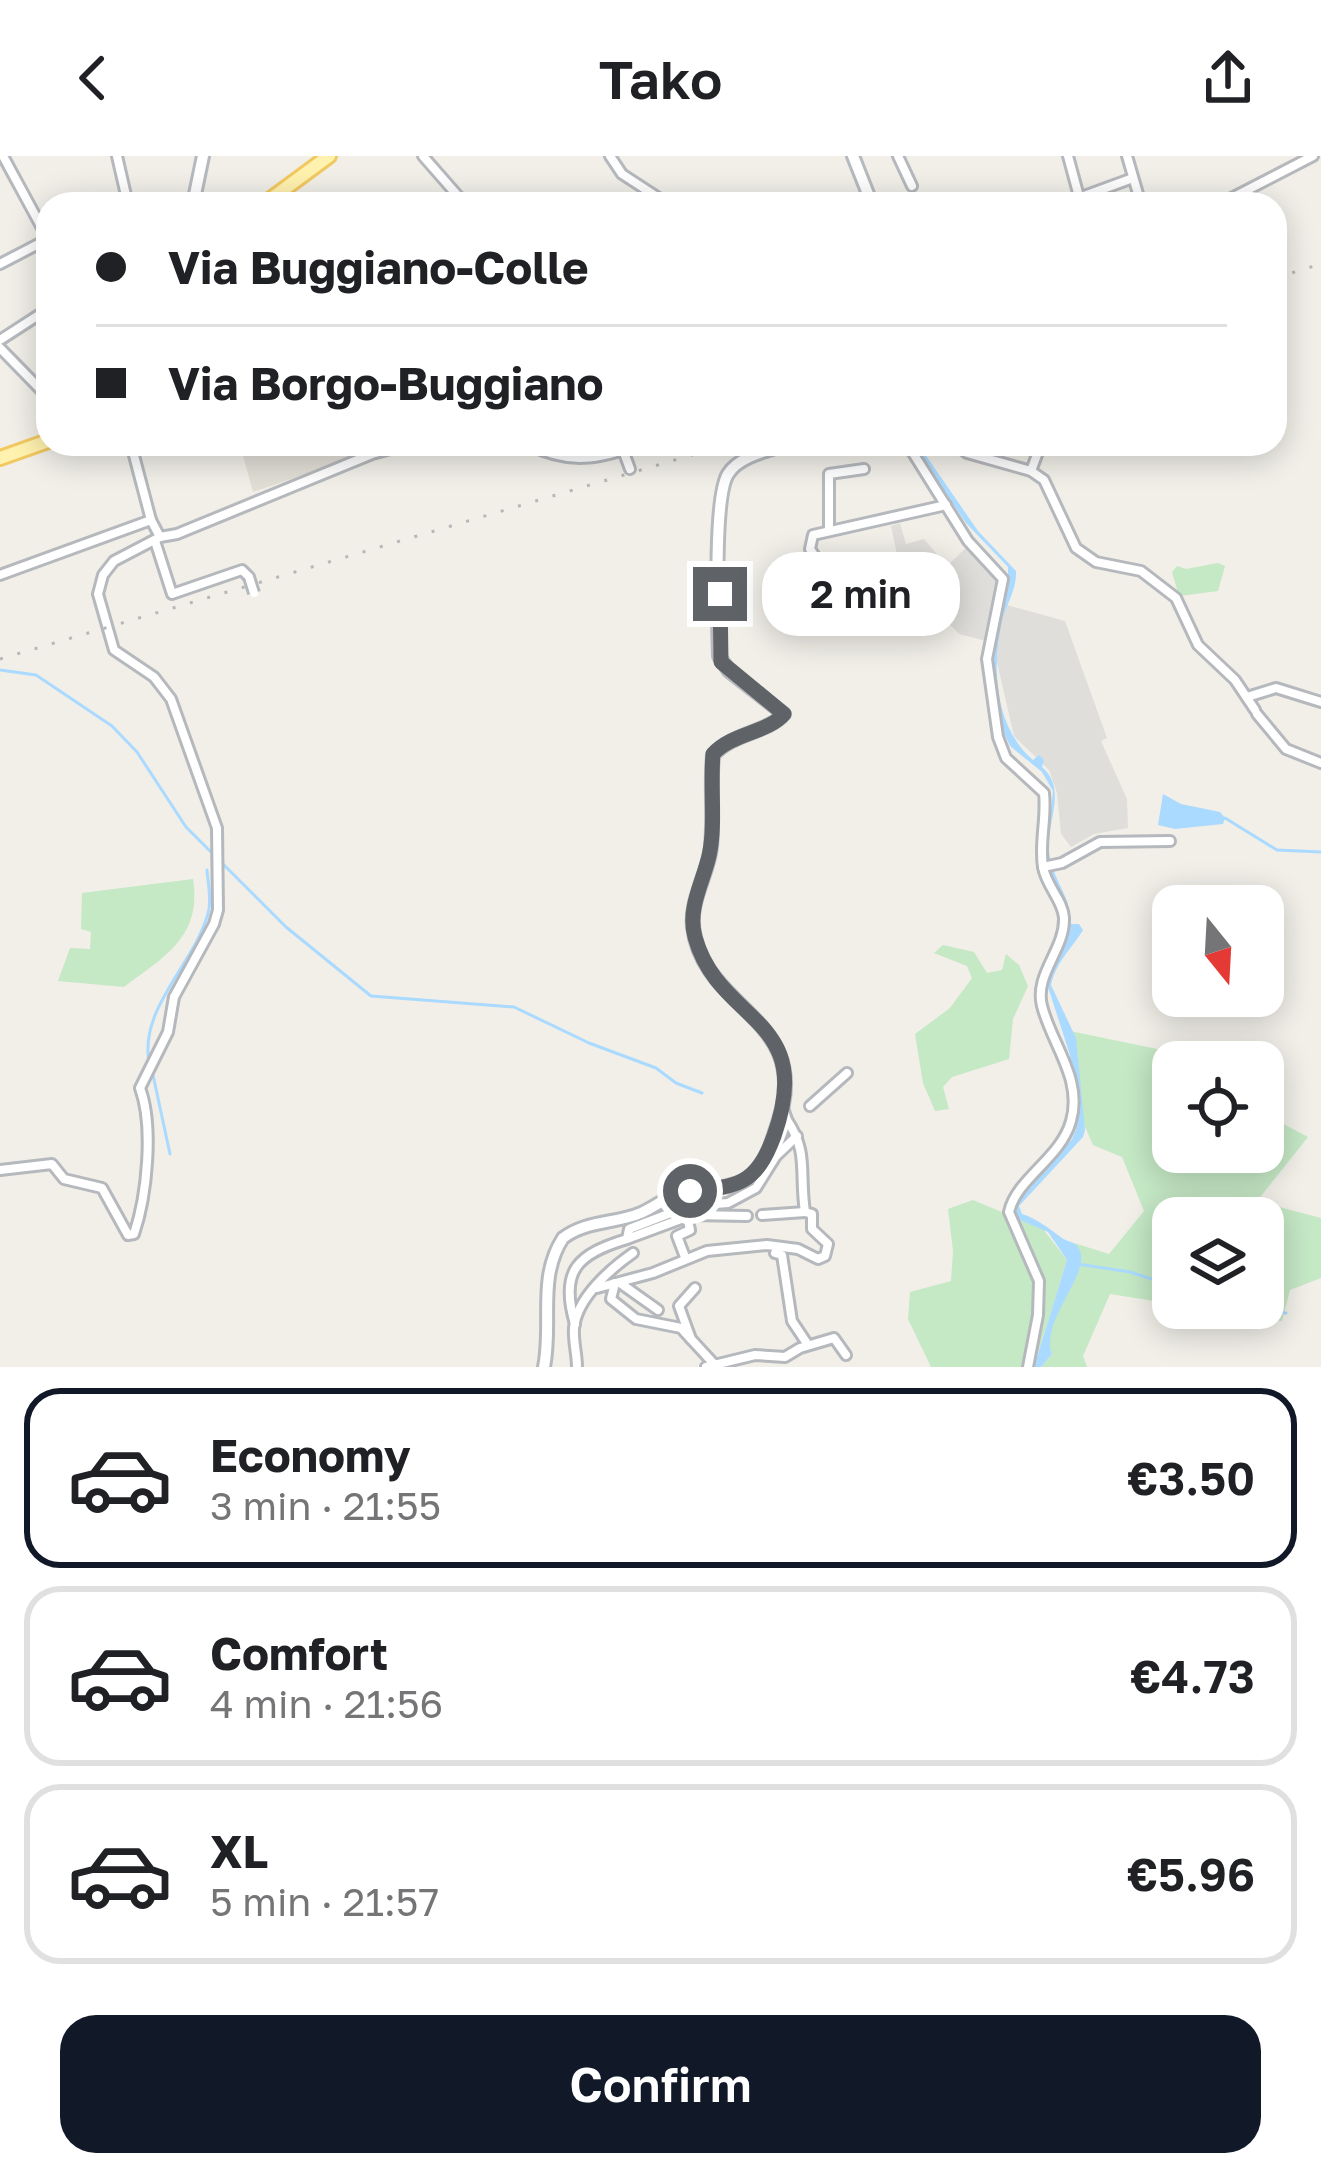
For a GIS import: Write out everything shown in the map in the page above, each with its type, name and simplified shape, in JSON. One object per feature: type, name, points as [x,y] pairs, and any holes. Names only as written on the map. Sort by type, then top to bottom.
[{"type":"main road","points":[[280,192],[329,156]]},
{"type":"main road","points":[[0,458],[36,445]]},
{"type":"street","points":[[3,156],[36,217]]},
{"type":"street","points":[[117,156],[125,192]]},
{"type":"street","points":[[196,192],[203,156]]},
{"type":"street","points":[[422,156],[454,192]]},
{"type":"street","points":[[610,156],[622,174],[650,192]]},
{"type":"street","points":[[853,156],[867,192]]},
{"type":"street","points":[[898,156],[912,186]]},
{"type":"street","points":[[1068,156],[1078,192]]},
{"type":"street","points":[[1127,156],[1137,192]]},
{"type":"street","points":[[1243,192],[1313,156]]},
{"type":"street","points":[[1101,192],[1133,178]]},
{"type":"street","points":[[0,264],[36,245]]},
{"type":"street","points":[[36,318],[0,344],[36,384]]},
{"type":"street","points":[[134,456],[172,594],[242,570],[254,593]]},
{"type":"street","points":[[0,1170],[52,1164],[64,1179],[102,1188],[128,1235],[134,1234],[146,1184],[146,1104],[140,1088],[168,1032],[174,997],[218,910],[217,824],[201,790],[177,712],[154,677],[114,650],[98,594],[103,575],[114,561],[158,539],[355,456]]},
{"type":"street","points":[[556,456],[566,460],[602,456]]},
{"type":"street","points":[[625,456],[630,469]]},
{"type":"street","points":[[759,456],[735,466],[725,479],[720,520],[719,656],[729,671],[784,714],[713,754],[710,854],[692,922],[710,970],[765,1031],[782,1058],[786,1070],[783,1144]]},
{"type":"street","points":[[916,456],[974,549],[1003,579],[988,659],[997,731],[1003,754],[1044,794],[1042,867],[1064,922],[1042,983],[1041,1000],[1066,1065],[1073,1110],[1060,1146],[1010,1207],[1015,1233],[1039,1281],[1028,1367]]},
{"type":"street","points":[[978,456],[1031,471],[1051,488],[1079,551],[1096,562],[1141,571],[1177,598],[1198,645],[1247,697],[1286,749],[1321,763]]},
{"type":"street","points":[[1031,471],[1037,456]]},
{"type":"street","points":[[830,530],[829,474],[865,470]]},
{"type":"street","points":[[897,579],[825,565],[813,555],[813,535],[946,505]]},
{"type":"street","points":[[0,575],[151,520]]},
{"type":"street","points":[[1247,697],[1276,688],[1321,702]]},
{"type":"street","points":[[1042,867],[1056,865],[1095,843],[1170,841]]},
{"type":"street","points":[[810,1106],[847,1073]]},
{"type":"street","points":[[785,1114],[803,1141],[805,1210]]},
{"type":"street","points":[[627,1239],[629,1229],[668,1213],[701,1203],[728,1203],[756,1188],[785,1114]]},
{"type":"street","points":[[544,1367],[549,1339],[547,1288],[563,1238],[589,1224],[637,1215],[680,1193],[736,1185],[797,1136]]},
{"type":"street","points":[[598,1288],[707,1251],[767,1245],[798,1249],[818,1259],[825,1256],[829,1247],[812,1229],[812,1214],[805,1210],[762,1215]]},
{"type":"street","points":[[685,1258],[677,1236],[689,1230],[688,1216]]},
{"type":"street","points":[[577,1367],[569,1296],[573,1269],[594,1250],[688,1216],[747,1216]]},
{"type":"street","points":[[775,1252],[782,1255],[795,1326],[804,1346]]},
{"type":"street","points":[[574,1324],[607,1272],[633,1253]]},
{"type":"street","points":[[617,1283],[658,1310]]},
{"type":"street","points":[[617,1283],[611,1298],[630,1315],[681,1328],[710,1365],[755,1355],[785,1357],[834,1338],[845,1355]]},
{"type":"street","points":[[691,1339],[679,1306],[695,1288]]},
{"type":"shaded area","points":[[243,456],[356,456],[356,457],[253,492]]},
{"type":"shaded area","points":[[900,523],[906,544],[924,539],[947,566],[973,541],[1008,575],[1003,604],[1065,621],[1107,738],[1101,741],[1127,799],[1128,828],[1094,834],[1071,847],[1061,834],[1057,793],[1049,770],[1014,736],[996,658],[998,644],[959,634],[901,573],[891,526]]},
{"type":"green space","points":[[1177,566],[1186,569],[1225,566],[1218,591],[1179,596],[1172,572]]},
{"type":"green space","points":[[193,879],[192,916],[186,930],[124,987],[58,981],[70,948],[90,949],[91,932],[81,929],[82,893]]},
{"type":"green space","points":[[943,945],[974,952],[987,973],[1002,970],[1006,954],[1019,965],[1028,986],[1013,1019],[1009,1059],[952,1077],[943,1087],[949,1109],[935,1111],[923,1083],[915,1034],[950,1008],[972,978],[967,966],[934,953]]},
{"type":"green space","points":[[1070,1031],[1152,1048],[1152,1173],[1279,1173],[1260,1197],[1152,1197],[1152,1301],[1110,1294],[1083,1356],[1087,1367],[1041,1367],[1052,1354],[1052,1325],[1079,1269],[1074,1243],[1109,1254],[1144,1211],[1122,1157],[1093,1145],[1080,1115]]},
{"type":"green space","points":[[1284,1124],[1308,1137],[1284,1167]]},
{"type":"green space","points":[[973,1200],[1043,1229],[1067,1260],[1034,1367],[931,1367],[908,1319],[910,1292],[951,1281],[948,1209]]},
{"type":"green space","points":[[1284,1208],[1321,1218],[1321,1278],[1290,1290],[1284,1313]]},
{"type":"water","points":[[920,456],[926,456],[978,531],[1016,571],[999,636],[999,694],[1010,731],[1033,760],[1039,755],[1044,760],[1042,767],[1054,786],[1051,861],[1068,905],[1071,924],[1083,930],[1051,985],[1076,1038],[1085,1130],[1019,1206],[1022,1214],[1076,1245],[1081,1257],[1053,1326],[1052,1354],[1041,1367],[1034,1367],[1067,1260],[1048,1232],[1013,1217],[1012,1209],[1076,1129],[1070,1055],[1047,984],[1069,916],[1046,860],[1053,791],[1042,772],[1010,746],[992,672],[1008,567],[966,523]]},
{"type":"water","points":[[1163,794],[1181,804],[1220,812],[1223,824],[1175,829],[1158,825]]},
{"type":"waterway","points":[[0,670],[36,675],[112,726],[137,752],[186,827],[211,852]]},
{"type":"waterway","points":[[1225,818],[1277,850],[1321,852]]},
{"type":"waterway","points":[[221,862],[286,927],[371,996],[514,1007],[702,1093]]},
{"type":"waterway","points":[[149,1062],[153,1022],[209,909],[207,870]]},
{"type":"waterway","points":[[153,1075],[170,1154]]},
{"type":"waterway","points":[[1077,1264],[1152,1279]]},
{"type":"railway","points":[[1287,274],[1321,264]]},
{"type":"railway","points":[[0,659],[688,456]]},
{"type":"route","points":[[690,1191],[736,1185],[756,1172],[765,1161],[786,1096],[782,1058],[765,1031],[710,970],[692,922],[710,854],[713,754],[784,714],[721,662],[720,594]]}]
